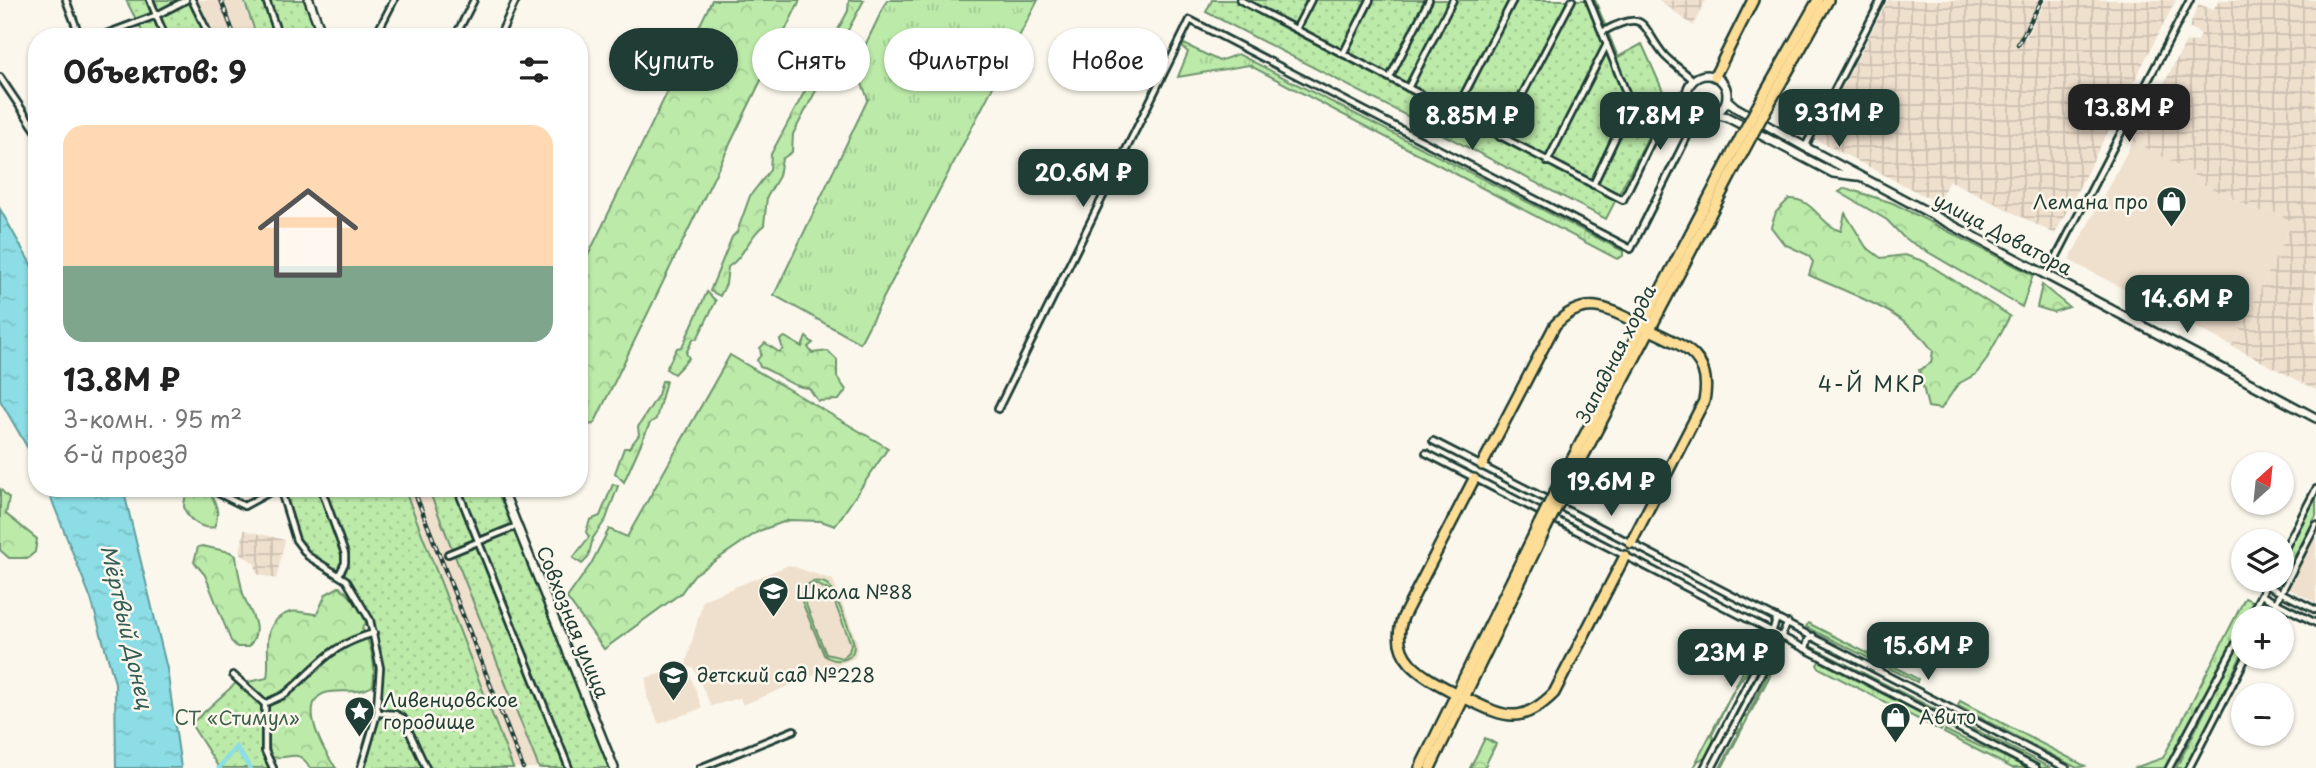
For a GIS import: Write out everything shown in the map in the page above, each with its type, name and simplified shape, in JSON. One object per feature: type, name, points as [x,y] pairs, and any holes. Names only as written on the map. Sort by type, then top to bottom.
[{"type":"highway","points":[[1715,76],[1753,0]]},
{"type":"highway","name":"Западная хорда","points":[[1430,768],[1461,696],[1542,526],[1644,327],[1818,0]]},
{"type":"highway","name":"Западная хорда","points":[[1760,111],[1828,0]]},
{"type":"highway","points":[[1482,465],[1555,325],[1566,313],[1585,306],[1599,307],[1644,327],[1697,357],[1703,367],[1707,389],[1704,401],[1630,543]]},
{"type":"highway","points":[[1474,478],[1403,617],[1398,637],[1406,662],[1419,673],[1461,696],[1509,715],[1532,713],[1543,704],[1554,693],[1625,556]]},
{"type":"highway","name":"Западная хорда","points":[[1420,768],[1461,696]]},
{"type":"street","points":[[66,0],[77,28]]},
{"type":"street","points":[[150,0],[162,28]]},
{"type":"street","points":[[122,28],[186,0]]},
{"type":"street","points":[[192,0],[206,28]]},
{"type":"street","points":[[265,0],[276,28]]},
{"type":"street","points":[[309,0],[320,28]]},
{"type":"street","points":[[380,28],[394,0]]},
{"type":"street","points":[[460,28],[474,0]]},
{"type":"street","points":[[503,28],[516,0]]},
{"type":"street","points":[[1240,0],[1623,200],[1667,108],[1677,97],[1687,93]]},
{"type":"street","points":[[1296,29],[1311,0]]},
{"type":"street","points":[[1343,54],[1370,0]]},
{"type":"street","points":[[1390,77],[1429,0]]},
{"type":"street","points":[[1408,88],[1453,0]]},
{"type":"street","points":[[1455,112],[1513,0]]},
{"type":"street","points":[[1500,138],[1572,0]]},
{"type":"street","points":[[1589,0],[1604,31],[1630,105],[1593,185]]},
{"type":"street","points":[[1805,147],[1881,0]]},
{"type":"street","points":[[2046,276],[2190,0]]},
{"type":"street","points":[[998,409],[1190,20],[1631,248],[1699,113]]},
{"type":"street","points":[[1604,31],[1621,22],[1638,22],[1648,30],[1669,60],[1693,80]]},
{"type":"street","points":[[1547,162],[1608,43]]},
{"type":"street","points":[[1702,75],[1715,76],[1726,87],[1727,100],[1714,114],[1699,113],[1689,103],[1687,93],[1693,80],[1702,75]]},
{"type":"street","points":[[0,77],[28,119]]},
{"type":"street","name":"улица Доватора","points":[[1727,100],[1805,147],[2316,418]]},
{"type":"street","name":"улица Доватора","points":[[1714,114],[1727,117],[1833,173],[1861,177]]},
{"type":"street","points":[[1433,441],[2067,768]]},
{"type":"street","points":[[1426,453],[2036,768]]},
{"type":"street","points":[[2294,531],[2316,489]]},
{"type":"street","points":[[226,497],[244,506],[261,497]]},
{"type":"street","points":[[281,497],[296,540],[308,556],[339,575],[366,611],[374,633],[380,667],[378,710],[361,768]]},
{"type":"street","points":[[324,497],[345,554],[345,563],[339,575]]},
{"type":"street","points":[[460,497],[569,768]]},
{"type":"street","name":"Совхозная улица","points":[[506,497],[614,768]]},
{"type":"street","points":[[2294,567],[2316,525]]},
{"type":"street","points":[[448,554],[517,526]]},
{"type":"street","points":[[2255,606],[2262,592]]},
{"type":"street","points":[[2274,606],[2281,592],[2314,610]]},
{"type":"street","points":[[2260,595],[2316,624]]},
{"type":"street","points":[[2308,619],[2307,612],[2314,610]]},
{"type":"street","points":[[1704,768],[1777,618]]},
{"type":"street","points":[[1712,768],[1788,624]]},
{"type":"street","points":[[265,704],[288,693],[322,657],[358,637],[374,633]]},
{"type":"street","points":[[1807,648],[1813,636]]},
{"type":"street","points":[[2169,768],[2231,652]]},
{"type":"street","points":[[2189,768],[2240,669]]},
{"type":"street","points":[[233,675],[265,704],[265,751],[273,768]]},
{"type":"street","points":[[378,710],[383,714],[396,714],[403,718],[426,768]]},
{"type":"street","points":[[700,768],[794,730]]},
{"type":"street","points":[[417,768],[423,761]]},
{"type":"shaded area","points":[[189,0],[242,0],[253,28],[201,28]]},
{"type":"shaded area","points":[[1659,0],[1706,0],[1693,26]]},
{"type":"shaded area","points":[[1888,0],[2039,0],[2021,37],[2025,39],[2046,0],[2176,0],[2055,234],[1949,180],[1938,203],[1815,139]]},
{"type":"shaded area","points":[[2219,0],[2316,0],[2316,390],[2232,346],[2293,222],[2263,207],[2261,213],[2193,179],[2194,173],[2133,141],[2186,42],[2198,41],[2201,34],[2189,27],[2199,4],[2213,10]]},
{"type":"shaded area","points":[[2133,141],[2195,173],[2193,179],[2260,213],[2263,207],[2293,222],[2232,346],[2069,260]]},
{"type":"shaded area","points":[[407,497],[436,497],[542,768],[512,768]]},
{"type":"shaded area","points":[[244,530],[285,540],[276,579],[257,574],[255,564],[240,553]]},
{"type":"shaded area","points":[[2316,532],[2316,603],[2294,591],[2294,576]]},
{"type":"shaded area","name":"Школа №88","points":[[789,565],[833,580],[858,644],[855,658],[743,705],[740,698],[711,706],[693,667],[688,668],[686,664],[703,600]]},
{"type":"shaded area","name":"детский сад №228","points":[[667,672],[671,679],[690,675],[702,708],[659,724],[647,697],[646,678]]},
{"type":"green space","points":[[126,0],[191,0],[203,28],[140,28]]},
{"type":"green space","points":[[244,0],[308,0],[318,28],[254,28]]},
{"type":"green space","points":[[712,0],[800,0],[786,28],[752,28],[752,91],[756,91],[594,424],[588,425],[588,255],[668,91],[738,91],[738,28],[698,28]]},
{"type":"green space","points":[[849,0],[864,0],[849,28],[839,28],[848,11]]},
{"type":"green space","points":[[887,0],[1038,0],[1023,28],[884,28],[884,91],[991,91],[860,343],[774,295],[868,99],[865,91],[870,91],[870,35]]},
{"type":"green space","points":[[1212,0],[1595,0],[1618,57],[1642,44],[1667,100],[1606,219],[1206,12]]},
{"type":"green space","points":[[1184,44],[1219,61],[1238,54],[1623,251],[1623,256],[1617,259],[1249,65],[1178,77],[1188,52],[1182,47]]},
{"type":"green space","points":[[805,91],[816,91],[793,134],[792,152],[782,159],[779,176],[767,197],[764,225],[728,267],[726,284],[720,296],[710,291],[750,196],[770,170],[771,154]]},
{"type":"green space","points":[[1845,188],[1893,203],[2033,275],[2022,307],[1904,238],[1887,220],[1839,192]]},
{"type":"green space","points":[[1789,199],[1805,203],[1841,231],[1845,213],[1866,247],[1881,258],[1905,255],[1923,261],[2010,316],[1985,362],[1976,374],[1958,384],[1941,409],[1928,407],[1919,370],[1931,363],[1933,351],[1921,337],[1876,305],[1809,275],[1813,262],[1808,255],[1784,244],[1771,227],[1776,212]]},
{"type":"green space","points":[[2042,285],[2069,307],[2053,312],[2037,307]]},
{"type":"green space","points":[[707,292],[716,301],[697,339],[693,339],[686,353],[689,358],[674,374],[666,369],[677,348],[682,347]]},
{"type":"green space","points":[[785,337],[802,347],[806,337],[813,343],[808,347],[812,353],[828,351],[837,360],[837,377],[846,390],[839,400],[818,401],[809,388],[796,385],[760,367],[757,360],[761,355],[760,348],[765,343],[779,352],[783,349],[780,340]]},
{"type":"green space","points":[[730,355],[888,448],[835,526],[821,521],[789,520],[759,531],[694,575],[681,593],[604,649],[567,598],[591,564],[609,529],[627,537]]},
{"type":"green space","points":[[662,381],[666,381],[656,419],[650,423],[624,482],[615,473],[624,448],[629,448],[639,435],[638,427],[658,395]]},
{"type":"green space","points":[[613,484],[618,486],[606,519],[593,538],[588,558],[582,564],[573,558],[589,537],[586,532],[590,520],[600,516]]},
{"type":"green space","points":[[0,489],[9,498],[6,514],[37,539],[35,552],[28,558],[9,558],[0,550]]},
{"type":"green space","points":[[186,497],[212,497],[217,512],[214,527],[200,525],[191,519],[184,506]]},
{"type":"green space","points":[[282,497],[408,497],[513,768],[359,768],[378,687],[370,630],[359,598],[345,579],[301,550]]},
{"type":"green space","points":[[432,497],[502,497],[610,768],[539,768]]},
{"type":"green space","points":[[2316,497],[2316,516],[2294,558],[2294,539]]},
{"type":"green space","points":[[198,547],[230,552],[236,556],[244,597],[256,625],[256,632],[248,647],[237,647],[231,641],[205,575],[194,562]]},
{"type":"green space","points":[[818,581],[831,589],[853,641],[853,652],[847,658],[838,660],[824,655],[800,597],[804,587]],"holes":[[[816,584],[830,591],[851,644],[849,652],[842,658],[826,654],[803,597],[808,587]]]},
{"type":"green space","points":[[339,587],[355,603],[366,623],[362,628],[372,656],[373,686],[357,691],[329,692],[319,696],[314,704],[313,715],[319,739],[336,768],[310,768],[297,756],[270,757],[266,701],[252,691],[248,682],[267,678],[268,640],[273,623],[290,612],[317,614],[326,594]]},
{"type":"green space","points":[[2245,598],[2254,602],[2252,606],[2241,606]]},
{"type":"green space","points":[[1808,623],[1918,679],[1917,682],[1806,627]]},
{"type":"green space","points":[[2231,625],[2231,647],[2178,751],[2164,768],[2134,768],[2163,758]]},
{"type":"green space","points":[[1758,643],[1764,646],[1748,666],[1752,669],[1746,673],[1730,699],[1712,735],[1714,741],[1706,758],[1699,760],[1693,768]]},
{"type":"green space","points":[[1808,645],[2051,768],[2036,768],[1806,648]]},
{"type":"green space","points":[[1775,653],[1780,656],[1722,768],[1720,768],[1739,732],[1733,732],[1742,727],[1741,717],[1747,716],[1767,676],[1762,677],[1764,673],[1770,673],[1769,665]]},
{"type":"green space","points":[[2231,660],[2231,669],[2235,669],[2186,768],[2176,768]]},
{"type":"green space","points":[[1819,661],[1944,725],[1941,731],[1819,668]]},
{"type":"green space","name":"СТ «Стимул»","points":[[238,681],[268,710],[266,740],[275,768],[219,768],[191,724]]},
{"type":"green space","points":[[1960,701],[2085,766],[2077,768],[1958,706]]},
{"type":"green space","points":[[1945,730],[2027,768],[2012,768],[1944,733]]},
{"type":"green space","points":[[1485,738],[1496,744],[1484,768],[1470,768]]},
{"type":"water","points":[[0,209],[28,259],[28,448],[0,400]]},
{"type":"water","name":"Мёртвый Донец","points":[[51,497],[125,497],[167,669],[181,768],[116,768],[115,683],[91,599]]},
{"type":"waterway","points":[[219,768],[236,747],[250,768]]},
{"type":"railway","points":[[221,0],[232,28]]},
{"type":"railway","points":[[2018,44],[2042,0]]},
{"type":"railway","points":[[417,497],[523,768]]},
{"type":"place","name":"Лемана про","points":[[2171,229]]},
{"type":"place","name":"Школа №88","points":[[773,619]]},
{"type":"place","name":"детский сад №228","points":[[674,702]]},
{"type":"place","name":"Ливенцовское городище","points":[[360,738]]},
{"type":"place","name":"Авито","points":[[1896,744]]},
{"type":"district","name":"4-Й МКР","points":[[1872,385]]}]
